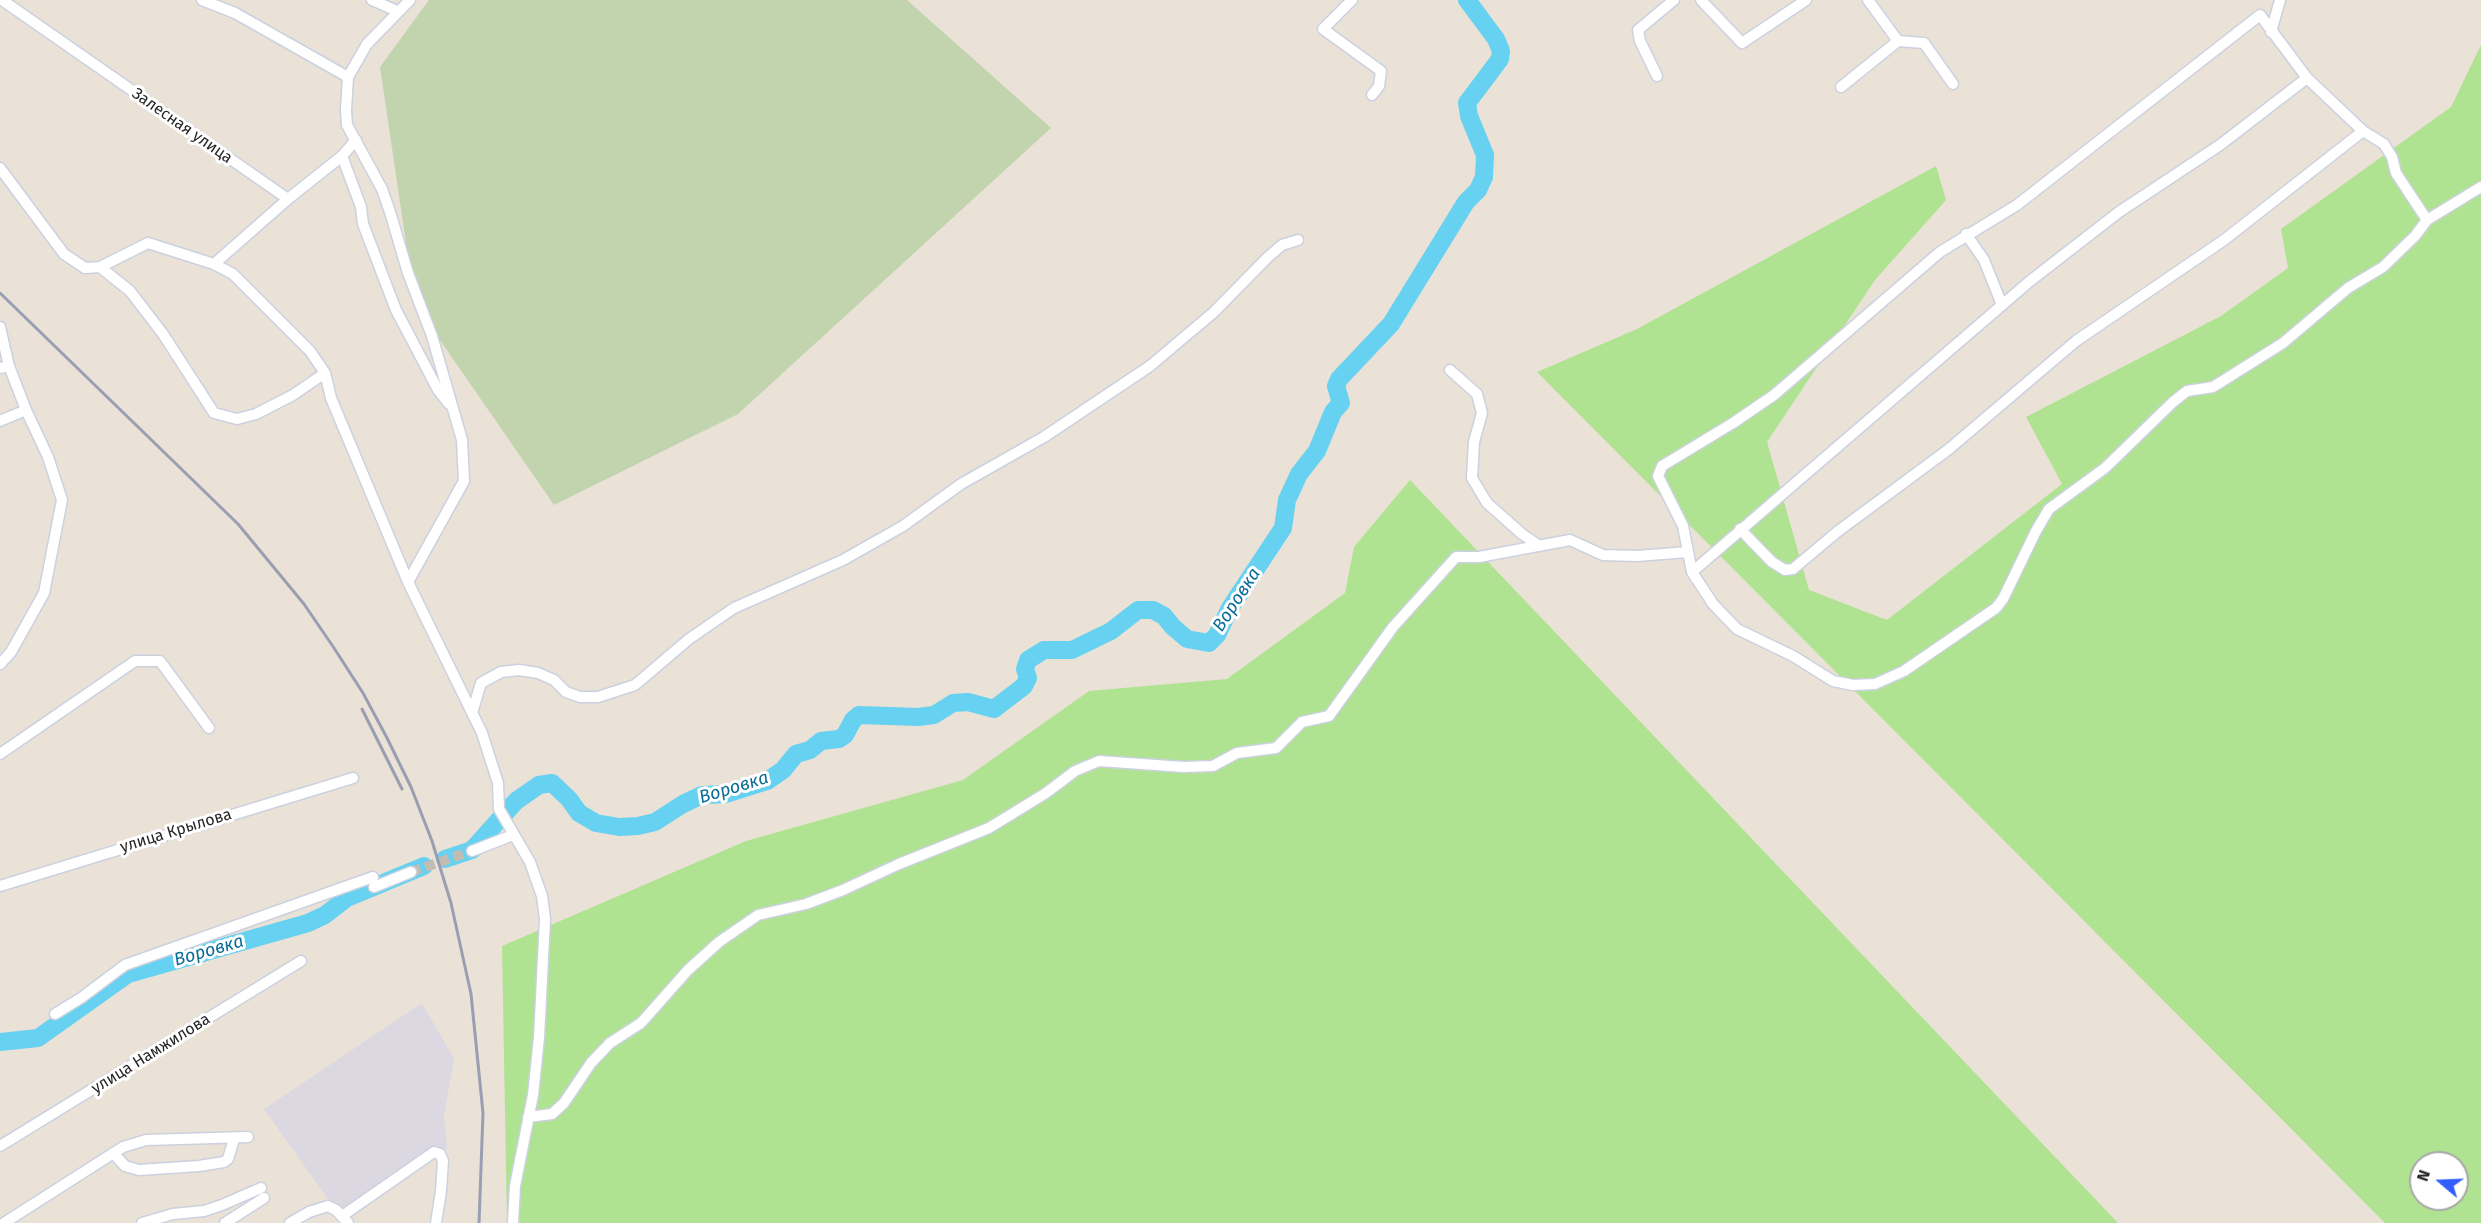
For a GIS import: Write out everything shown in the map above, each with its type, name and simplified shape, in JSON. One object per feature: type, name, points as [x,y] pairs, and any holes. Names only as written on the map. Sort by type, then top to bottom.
[{"type":"street","name":"Залесная улица","points":[[2,0],[288,199]]},
{"type":"street","points":[[202,0],[235,13],[348,77]]},
{"type":"street","points":[[372,0],[397,11]]},
{"type":"street","points":[[408,582],[464,481],[462,440],[432,336],[408,273],[382,189],[347,125],[348,77],[367,44],[410,0]]},
{"type":"street","points":[[1352,0],[1323,29],[1381,71],[1379,86],[1372,95]]},
{"type":"street","points":[[1657,76],[1640,41],[1638,30],[1674,0]]},
{"type":"street","points":[[1701,0],[1742,43],[1806,0]]},
{"type":"street","points":[[1868,0],[1898,41]]},
{"type":"street","points":[[2271,32],[2280,0]]},
{"type":"street","points":[[2427,219],[2396,173],[2392,157],[2384,144],[2363,131],[2307,78],[2260,15],[2017,205],[1966,234],[1940,252],[1774,395],[1662,466],[1658,476],[1683,526],[1692,572],[1713,604],[1737,629],[1793,656],[1833,681],[1853,685],[1875,684],[1904,671],[1996,608],[2003,599],[2049,509],[2105,468],[2173,402],[2187,391],[2213,387],[2283,343],[2348,288],[2383,267],[2415,236],[2427,219],[2481,187]]},
{"type":"street","points":[[1841,87],[1898,41],[1924,43],[1953,84]]},
{"type":"street","points":[[1692,572],[2002,305],[2119,212],[2220,145],[2307,78]]},
{"type":"street","points":[[1740,529],[1772,562],[1785,570],[1793,569],[1837,532],[1950,448],[2076,341],[2224,240],[2363,131]]},
{"type":"street","points":[[214,264],[288,199],[342,156],[356,140]]},
{"type":"street","points":[[342,156],[361,207],[363,224],[396,310],[438,390],[453,409]]},
{"type":"street","points":[[0,168],[64,254],[85,268],[100,267],[148,243],[214,264],[233,274],[310,351],[325,373],[331,398],[408,582],[482,733],[498,783],[500,809],[538,880],[544,919],[539,1038],[528,1117],[515,1185],[513,1223]]},
{"type":"street","points":[[1966,234],[1984,260],[2002,305]]},
{"type":"street","points":[[472,713],[481,683],[501,672],[519,670],[538,673],[554,680],[566,692],[580,697],[598,697],[635,685],[689,639],[734,608],[843,560],[903,526],[961,484],[1044,437],[1150,366],[1214,312],[1282,245],[1298,240]]},
{"type":"street","points":[[100,267],[130,291],[163,334],[214,414],[237,419],[256,414],[294,395],[325,373]]},
{"type":"street","points":[[0,327],[4,367],[48,457],[63,500],[44,593],[11,652],[0,664]]},
{"type":"street","points":[[1450,370],[1477,394],[1482,413],[1474,442],[1472,478],[1487,503],[1538,545]]},
{"type":"street","points":[[0,421],[26,410]]},
{"type":"street","points":[[528,1117],[552,1114],[564,1103],[591,1063],[610,1042],[641,1023],[688,970],[718,942],[758,915],[806,904],[989,828],[1046,793],[1075,771],[1100,760],[1184,767],[1213,766],[1237,753],[1276,748],[1302,722],[1329,716],[1392,627],[1456,557],[1479,557],[1570,540],[1603,555],[1637,556],[1688,552]]},
{"type":"street","points":[[0,754],[135,661],[160,662],[209,728]]},
{"type":"street","name":"улица Крылова","points":[[0,886],[353,778]]},
{"type":"street","points":[[472,851],[513,835]]},
{"type":"street","points":[[56,1014],[125,965],[374,882],[411,872]]},
{"type":"street","name":"улица Намжилова","points":[[0,1146],[301,962]]},
{"type":"street","points":[[4,1223],[123,1147],[146,1140],[248,1137]]},
{"type":"street","points":[[112,1153],[125,1166],[139,1170],[199,1166],[225,1162],[234,1139]]},
{"type":"street","points":[[290,1223],[328,1206],[345,1219],[434,1152],[440,1154],[443,1161],[436,1223]]},
{"type":"street","points":[[142,1223],[173,1214],[204,1211],[263,1193],[225,1223]]},
{"type":"shaded area","points":[[422,1003],[454,1059],[444,1116],[447,1147],[340,1216],[264,1109]]},
{"type":"green space","points":[[429,0],[907,0],[1051,128],[738,414],[554,505],[415,304],[380,67]]},
{"type":"green space","points":[[2481,45],[2481,1223],[2385,1223],[1537,372],[1637,329],[1936,166],[1946,200],[1875,280],[1767,442],[1809,590],[1887,620],[2062,484],[2026,417],[2221,316],[2288,268],[2281,229],[2451,107]]},
{"type":"green space","points":[[1410,480],[2118,1223],[507,1223],[502,946],[746,841],[963,780],[1089,691],[1227,679],[1345,593],[1354,547]]},
{"type":"waterway","name":"Воровка","points":[[445,859],[472,850],[516,801],[539,785],[552,783],[569,799],[579,813],[596,823],[619,827],[638,826],[655,822],[702,795],[726,794],[767,781],[783,770],[796,754],[810,750],[821,741],[839,739],[845,735],[853,720],[859,715],[918,717],[934,715],[953,703],[968,702],[994,709],[1024,686],[1028,678],[1025,669],[1028,660],[1044,650],[1072,650],[1111,631],[1138,610],[1153,610],[1164,616],[1187,639],[1209,643],[1217,635],[1230,608],[1283,528],[1287,500],[1299,474],[1317,451],[1333,412],[1341,403],[1336,386],[1339,379],[1391,324],[1466,202],[1478,190],[1484,177],[1485,155],[1469,116],[1467,103],[1500,59],[1501,51],[1496,39],[1467,0]]},
{"type":"waterway","name":"Воровка","points":[[0,1042],[38,1038],[128,974],[308,923],[325,915],[347,898],[424,866]]},
{"type":"tunnel","points":[[411,872],[472,851]]},
{"type":"railway","points":[[0,293],[238,524],[304,604],[363,693],[387,738],[411,787],[432,841],[451,903],[471,994],[483,1113],[479,1223]]},
{"type":"railway","points":[[362,709],[402,789]]}]
